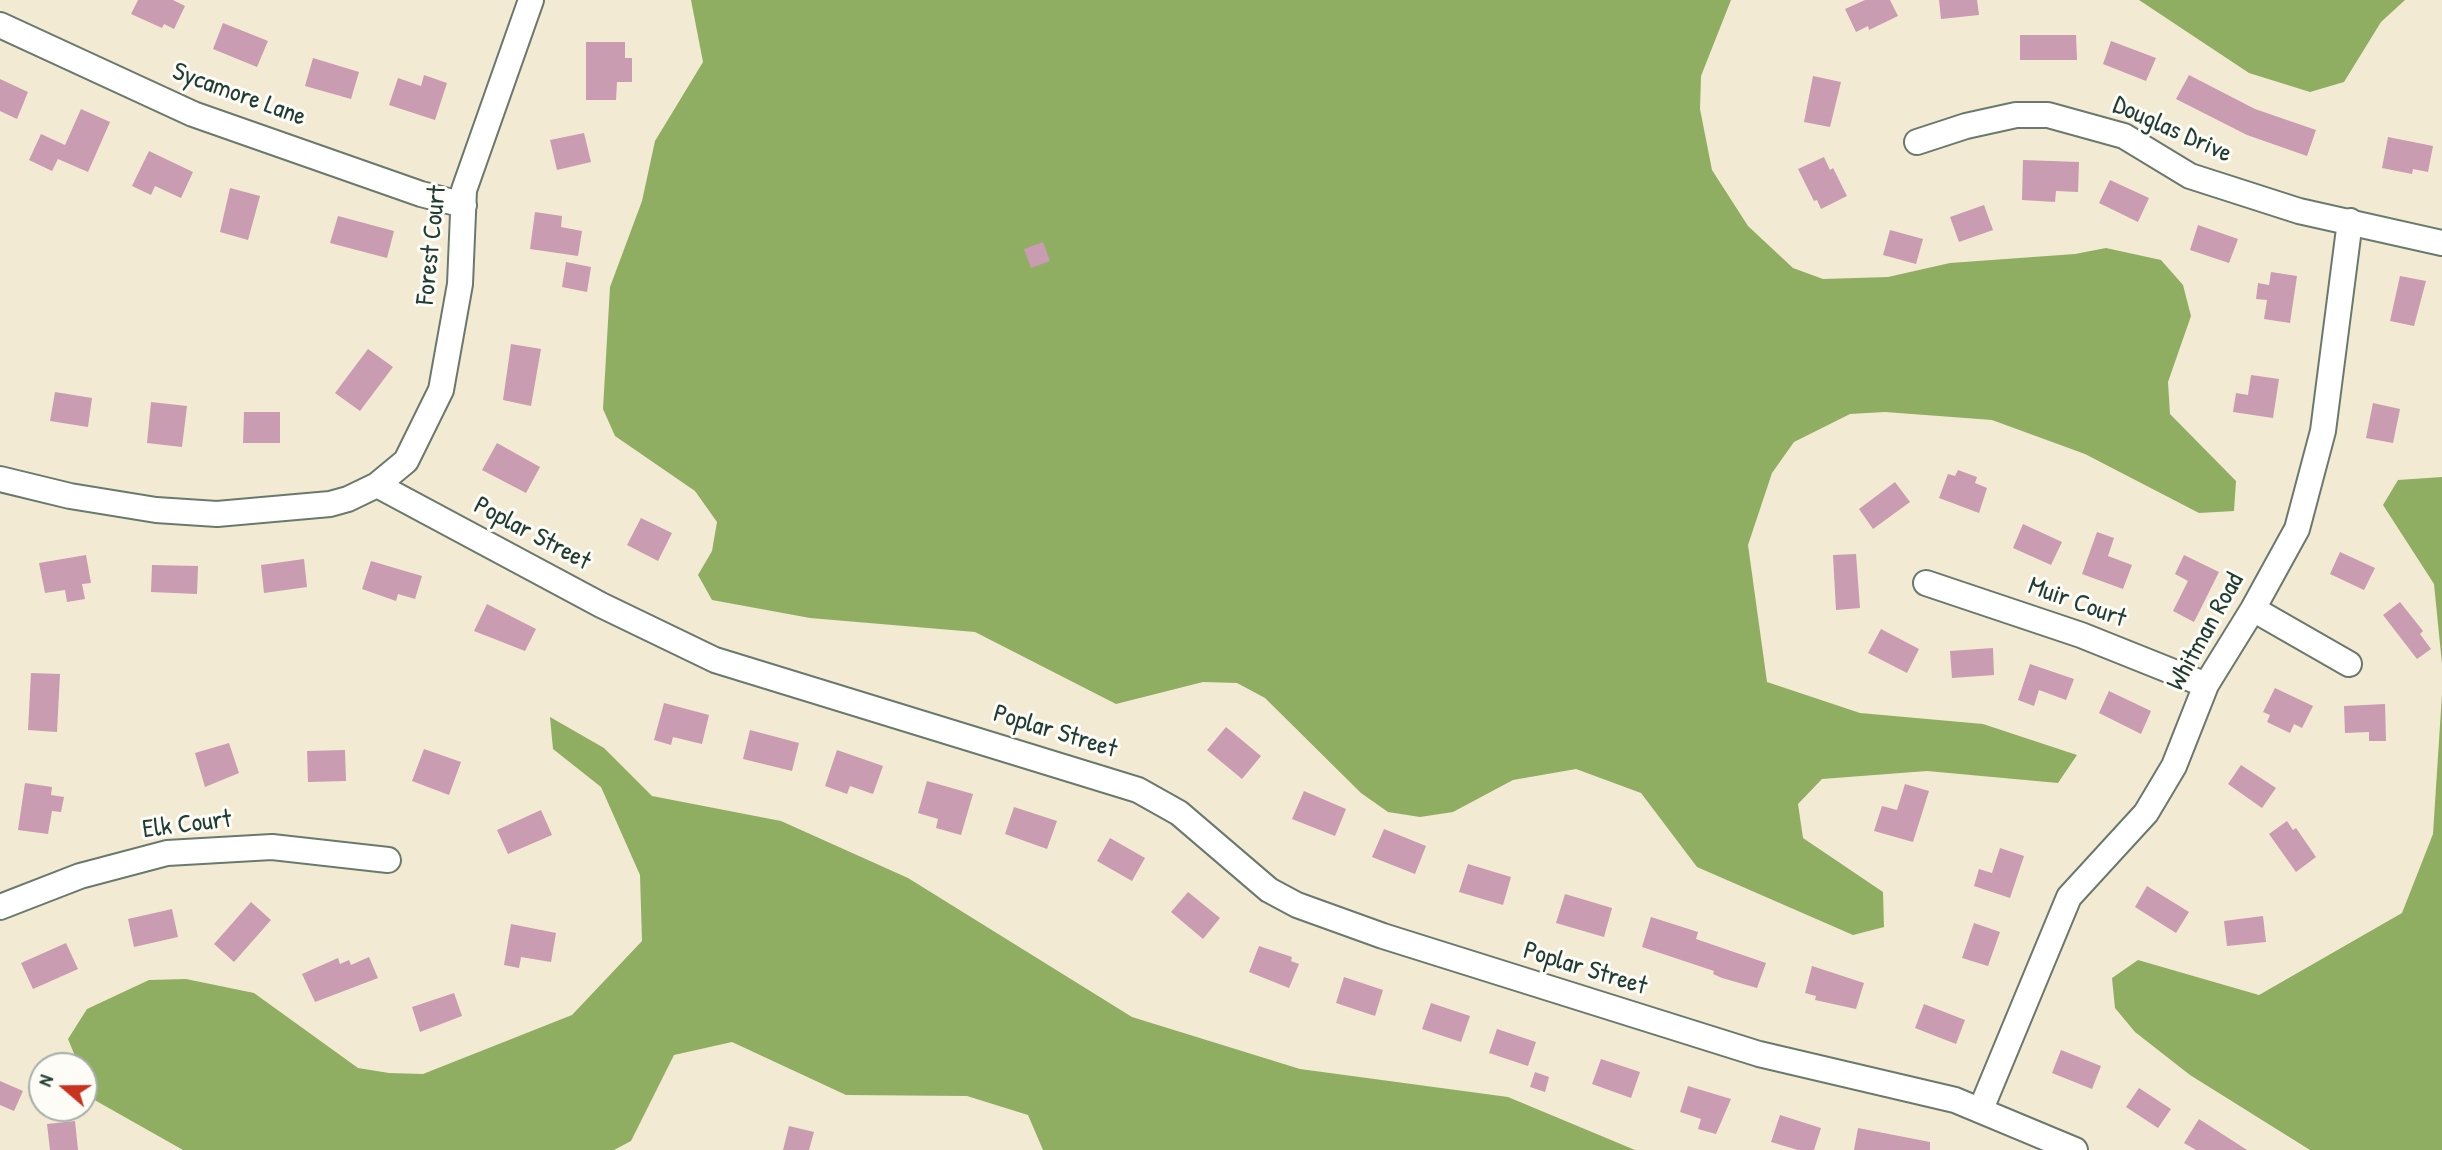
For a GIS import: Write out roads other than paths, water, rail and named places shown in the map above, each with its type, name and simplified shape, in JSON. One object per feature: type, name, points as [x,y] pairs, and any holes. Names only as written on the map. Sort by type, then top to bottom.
[{"type":"street","name":"Forest Court","points":[[377,485],[406,461],[441,390],[460,284],[464,190],[531,0]]},
{"type":"street","name":"Sycamore Lane","points":[[0,25],[193,114],[421,194],[464,205]]},
{"type":"street","name":"Douglas Drive","points":[[1917,142],[1966,126],[2016,115],[2048,115],[2124,136],[2190,176],[2299,211],[2442,243]]},
{"type":"street","name":"Whitman Road","points":[[1981,1109],[2069,897],[2147,813],[2174,766],[2206,685],[2253,609],[2297,529],[2323,430],[2350,221]]},
{"type":"street","points":[[0,479],[71,496],[156,510],[217,514],[330,504],[377,485]]},
{"type":"street","name":"Poplar Street","points":[[377,485],[601,606],[715,660],[1138,790],[1179,813],[1269,890],[1297,905],[1383,936],[1759,1055],[1955,1100],[2075,1150]]},
{"type":"street","name":"Muir Court","points":[[1926,583],[2081,635],[2206,685]]},
{"type":"street","points":[[2253,609],[2349,664]]},
{"type":"street","name":"Elk Court","points":[[0,907],[80,876],[167,853],[272,847],[388,860]]}]
